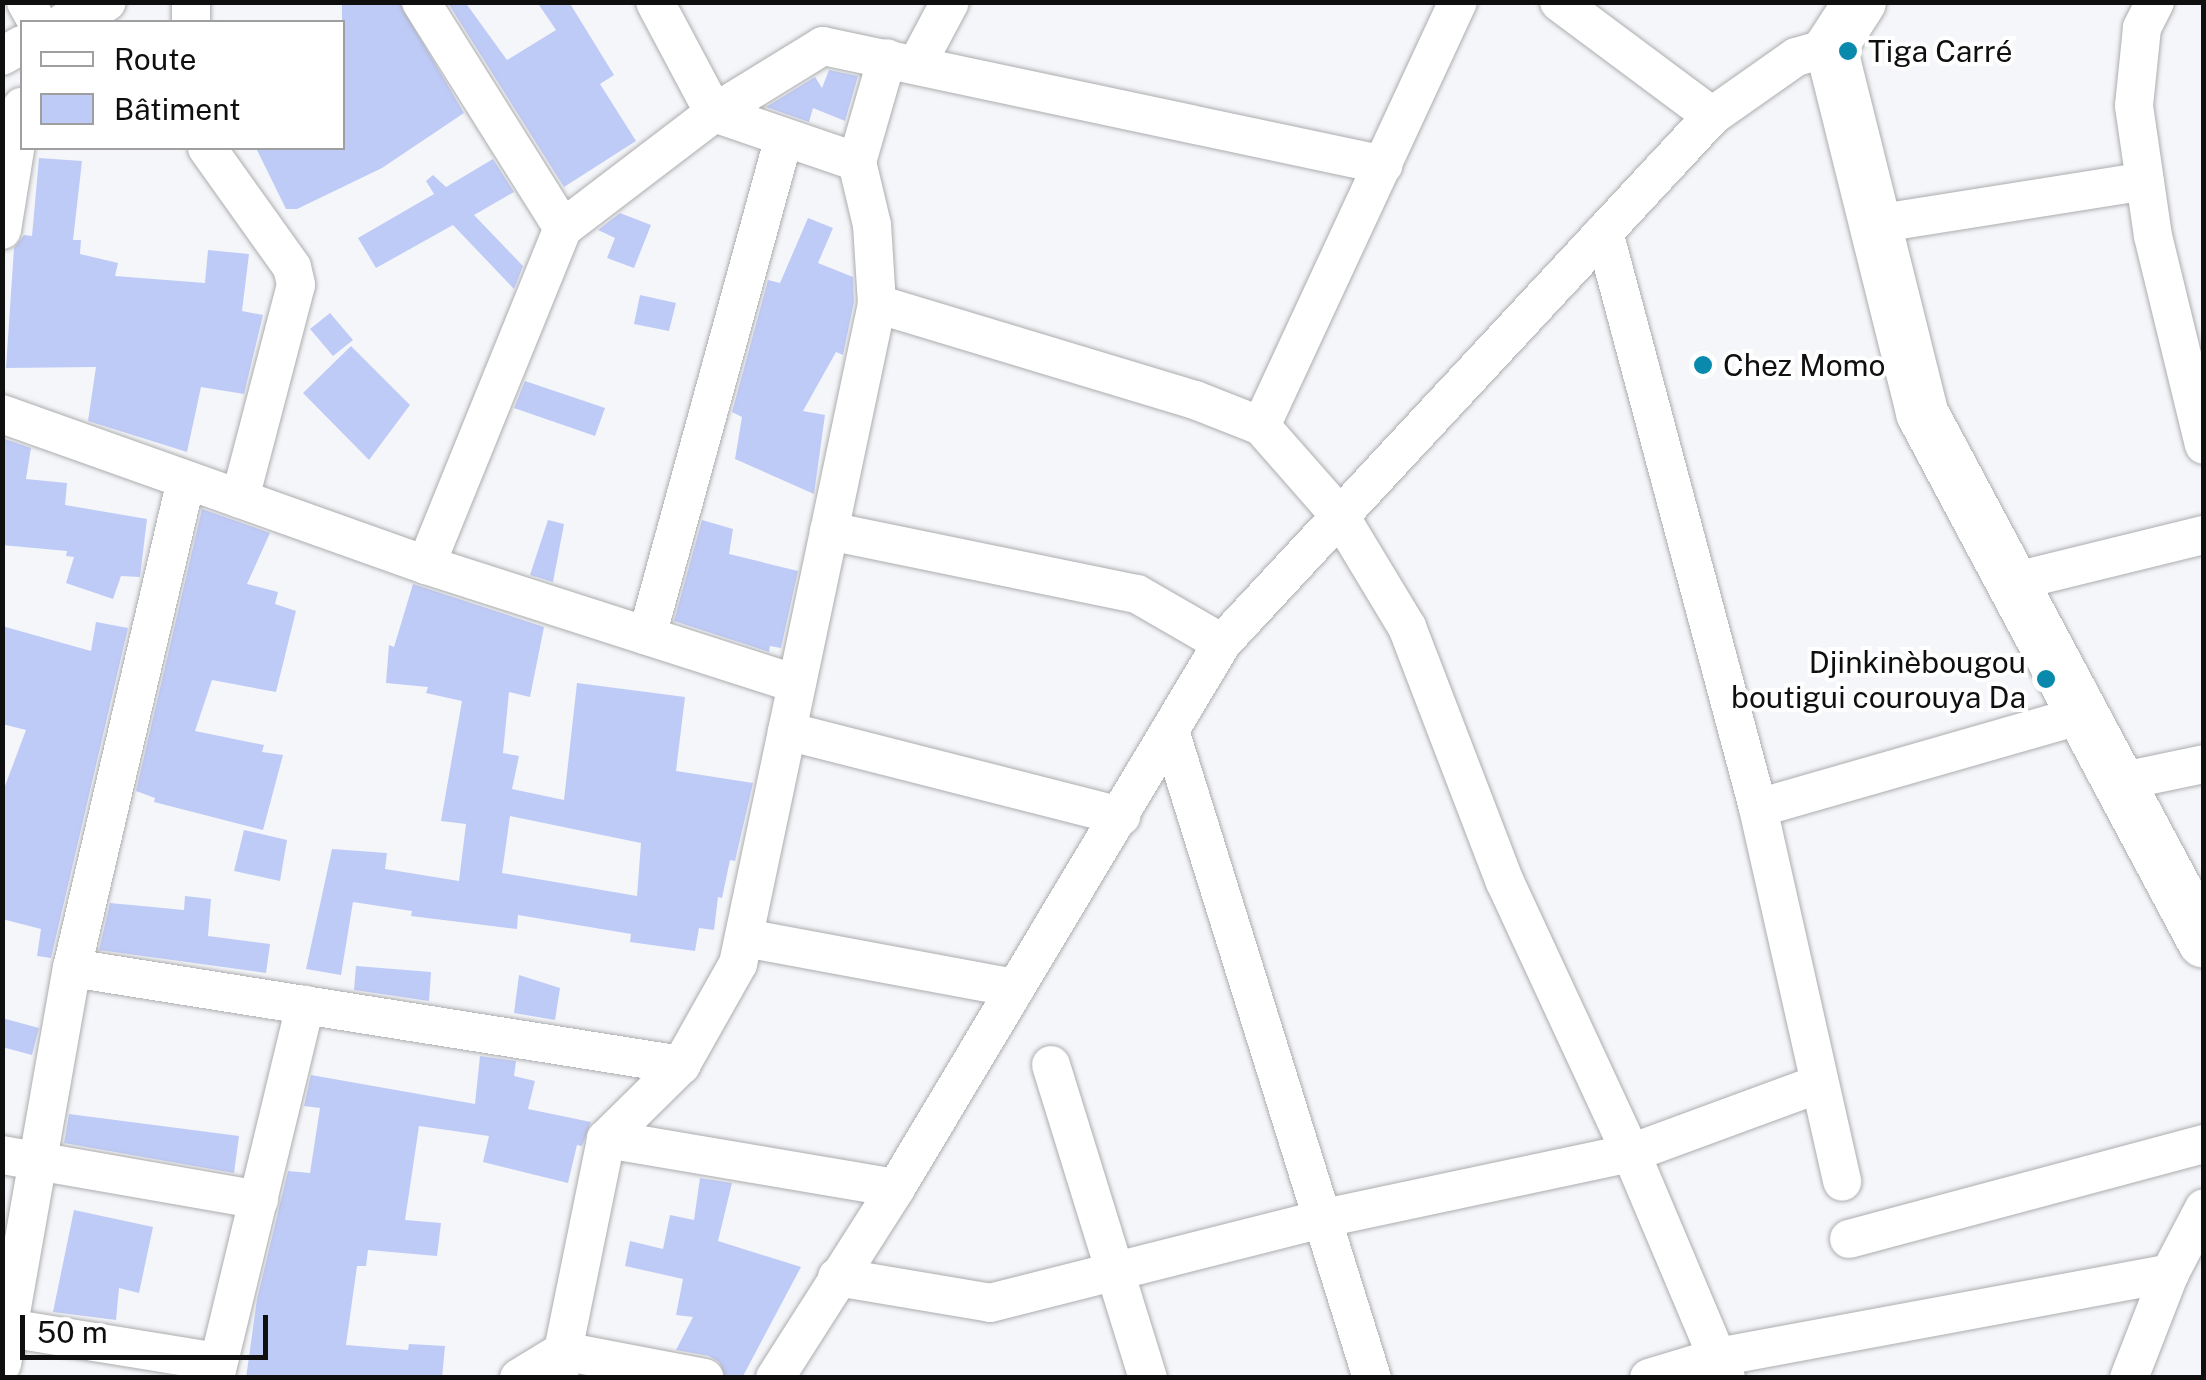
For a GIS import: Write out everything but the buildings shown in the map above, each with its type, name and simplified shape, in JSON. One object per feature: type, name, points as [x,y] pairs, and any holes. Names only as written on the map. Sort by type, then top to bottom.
[{"type":"street","points":[[68,20],[107,2]]},
{"type":"street","points":[[421,2],[562,228]]},
{"type":"street","points":[[655,2],[714,113],[857,162]]},
{"type":"street","points":[[561,1364],[606,1138],[682,1065],[738,964],[876,304],[872,225],[857,162],[902,61],[950,2]]},
{"type":"street","points":[[1261,426],[1458,2]]},
{"type":"street","points":[[1559,2],[1712,116]]},
{"type":"street","points":[[782,1375],[837,1277],[896,1188],[1222,643],[1712,116],[1796,56],[1831,47],[1860,2]]},
{"type":"street","points":[[2155,2],[2142,28],[2134,106],[2153,236],[2204,446]]},
{"type":"street","points":[[426,565],[562,228],[714,113],[824,46],[1384,165]]},
{"type":"street","points":[[1831,47],[1922,413],[2204,942]]},
{"type":"street","points":[[2,230],[20,120]]},
{"type":"street","points":[[647,636],[784,138]]},
{"type":"street","points":[[207,150],[292,267],[296,285],[240,499]]},
{"type":"street","points":[[1875,224],[2145,182]]},
{"type":"street","points":[[1604,232],[1758,808],[1842,1182]]},
{"type":"street","points":[[876,304],[1195,400],[1261,426],[1340,516],[1407,627],[1505,882],[1630,1153],[1722,1367]]},
{"type":"street","points":[[2,414],[426,565],[796,684]]},
{"type":"street","points":[[186,480],[72,968],[20,1159],[5,1340],[216,1370],[305,1005]]},
{"type":"street","points":[[829,531],[1137,594],[1222,643]]},
{"type":"street","points":[[2012,582],[2204,535]]},
{"type":"street","points":[[1758,808],[2082,715]]},
{"type":"street","points":[[787,732],[1121,816]]},
{"type":"street","points":[[1171,734],[1372,1378]]},
{"type":"street","points":[[2118,782],[2204,764]]},
{"type":"street","points":[[745,938],[1015,988]]},
{"type":"street","points":[[72,968],[682,1065]]},
{"type":"street","points":[[1051,1065],[1148,1378]]},
{"type":"street","points":[[837,1277],[990,1303],[1324,1218],[1630,1153],[1819,1084]]},
{"type":"street","points":[[606,1138],[896,1188]]},
{"type":"street","points":[[1849,1239],[2204,1144]]},
{"type":"street","points":[[20,1159],[259,1200]]},
{"type":"street","points":[[2129,1378],[2170,1273],[2204,1208]]},
{"type":"street","points":[[1649,1378],[1722,1367],[2170,1273]]},
{"type":"street","points":[[519,1378],[561,1364],[704,1378]]},
{"type":"place","name":"Tiga Carré","points":[[1848,51]]},
{"type":"place","name":"Chez Momo","points":[[1703,365]]},
{"type":"place","name":"Djinkinèbougou boutigui courouya Da","points":[[2046,679]]}]
